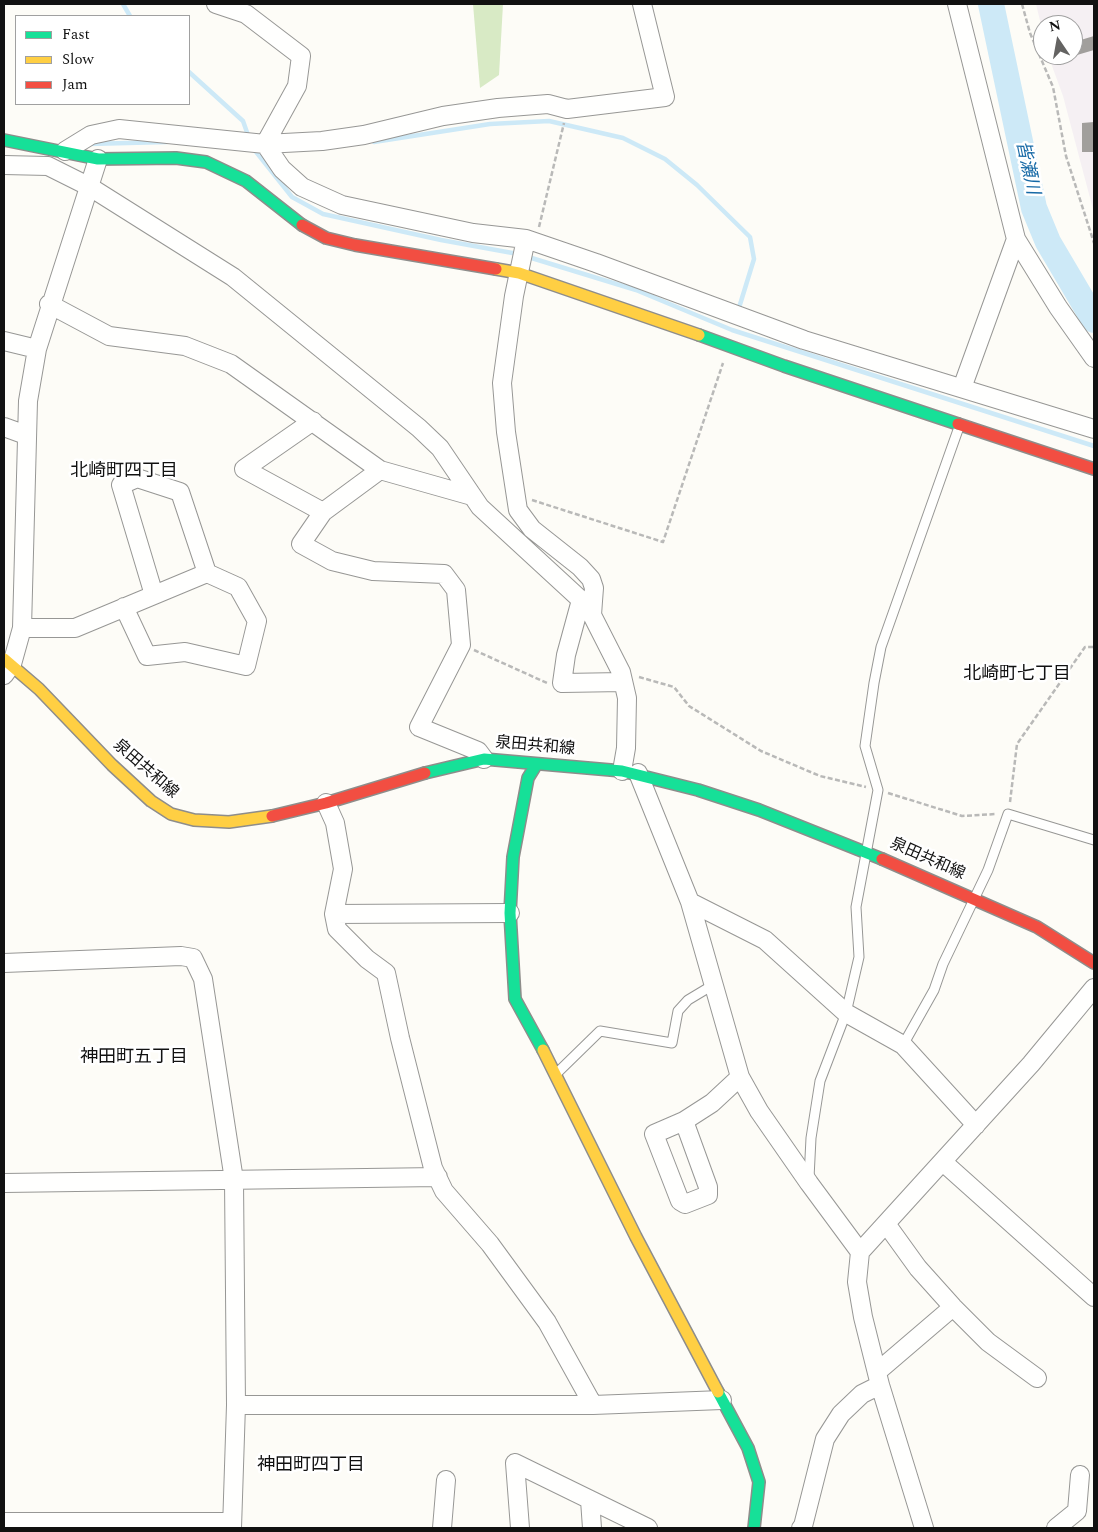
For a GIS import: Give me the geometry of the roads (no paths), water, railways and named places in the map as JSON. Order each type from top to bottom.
[{"type":"street","points":[[216,4],[246,14],[300,56],[297,86],[265,144]]},
{"type":"street","points":[[65,151],[91,135],[119,129],[243,140],[265,144],[322,141],[364,136],[443,116],[498,108],[548,104],[567,109],[665,97],[642,4]]},
{"type":"street","points":[[958,4],[1016,239],[1058,307],[1094,358]]},
{"type":"street","points":[[145,130],[147,158]]},
{"type":"street","points":[[4,138],[98,160],[176,158],[206,162],[246,181],[303,226],[326,238],[355,246],[519,273],[729,345],[784,366],[1094,469]]},
{"type":"street","points":[[265,144],[282,169],[302,187],[342,205],[529,243],[804,340],[1094,429]]},
{"type":"street","points":[[7,666],[22,628],[26,435],[28,401],[37,349],[98,160]]},
{"type":"street","points":[[4,165],[48,166],[90,187],[233,277],[419,428],[440,448],[480,507],[587,600],[622,677],[627,698],[626,748],[630,772],[690,902],[740,1077],[759,1110],[808,1183],[860,1252]]},
{"type":"street","points":[[962,388],[1016,239]]},
{"type":"street","points":[[529,243],[519,273],[502,383],[506,432],[518,510],[525,522],[580,567],[591,579],[594,588],[587,600],[566,655],[562,683],[622,677]]},
{"type":"street","points":[[50,304],[109,336],[132,337],[184,346],[231,364],[380,470],[472,496]]},
{"type":"street","points":[[4,341],[37,349]]},
{"type":"street","points":[[313,422],[244,469],[323,512]]},
{"type":"street","points":[[4,427],[26,435]]},
{"type":"street","points":[[380,470],[323,512],[302,544],[332,561],[373,571],[444,574],[456,590],[461,645],[419,727],[478,751],[484,759]]},
{"type":"street","points":[[154,595],[121,485],[137,478],[180,492],[207,573]]},
{"type":"street","points":[[22,628],[75,628],[124,607],[207,573],[238,586],[257,621],[246,666],[185,652],[147,656],[124,607]]},
{"type":"street","name":"泉田共和線","points":[[7,666],[151,801],[171,814],[194,820],[229,822],[271,816],[456,764],[484,759],[630,772],[759,810],[866,852],[1037,926],[1094,963]]},
{"type":"street","points":[[536,765],[528,778],[513,857],[510,913],[515,999],[556,1073],[636,1238],[748,1448],[759,1482],[754,1528]]},
{"type":"street","points":[[326,802],[334,823],[343,869],[334,914],[337,929],[367,959],[386,974],[433,1168],[444,1191],[490,1244],[547,1322],[594,1405]]},
{"type":"street","points":[[690,902],[765,940],[846,1012],[903,1045],[976,1124]]},
{"type":"street","points":[[334,914],[510,913]]},
{"type":"street","points":[[4,963],[181,956],[193,958],[203,979],[234,1180],[236,1405],[232,1525],[4,1522]]},
{"type":"street","points":[[924,1528],[879,1378],[857,1282],[860,1252],[887,1225],[1031,1064],[1094,988]]},
{"type":"street","points":[[684,1121],[712,1103],[740,1077]]},
{"type":"street","points":[[943,1162],[1094,1296]]},
{"type":"street","points":[[4,1183],[438,1177]]},
{"type":"street","points":[[887,1225],[918,1268],[953,1307],[988,1342],[1036,1378]]},
{"type":"street","points":[[801,1528],[825,1439],[841,1414],[953,1307]]},
{"type":"street","points":[[236,1405],[594,1405],[722,1400]]},
{"type":"street","points":[[520,1528],[515,1463],[648,1528]]},
{"type":"street","points":[[1056,1528],[1076,1511],[1080,1475]]},
{"type":"street","points":[[442,1528],[446,1480]]},
{"type":"street","points":[[590,1500],[592,1528]]},
{"type":"lane","points":[[808,1183],[811,1138],[820,1082],[846,1012],[859,957],[856,907],[878,790],[865,746],[881,647],[960,424]]},
{"type":"lane","points":[[903,1045],[934,990],[943,964],[975,900],[1008,814],[1094,840]]},
{"type":"lane","points":[[556,1073],[600,1031],[672,1043],[678,1011],[688,1000],[713,985]]},
{"type":"waterway","points":[[123,4],[129,15]]},
{"type":"waterway","name":"皆瀬川","points":[[991,4],[1034,208],[1048,242],[1094,320]]},
{"type":"waterway","points":[[190,73],[243,121],[249,138]]},
{"type":"waterway","points":[[374,142],[490,124],[549,121],[623,138],[665,159],[697,185],[750,237],[754,259],[738,311]]},
{"type":"waterway","points":[[88,144],[167,142]]},
{"type":"waterway","points":[[253,148],[292,197],[323,214],[441,240],[518,254]]},
{"type":"waterway","points":[[525,256],[636,290],[732,330],[1094,446]]},
{"type":"district","name":"北崎町四丁目","points":[[124,472]]},
{"type":"district","name":"北崎町七丁目","points":[[1017,675]]},
{"type":"district","name":"神田町五丁目","points":[[134,1058]]},
{"type":"district","name":"神田町四丁目","points":[[311,1466]]}]
